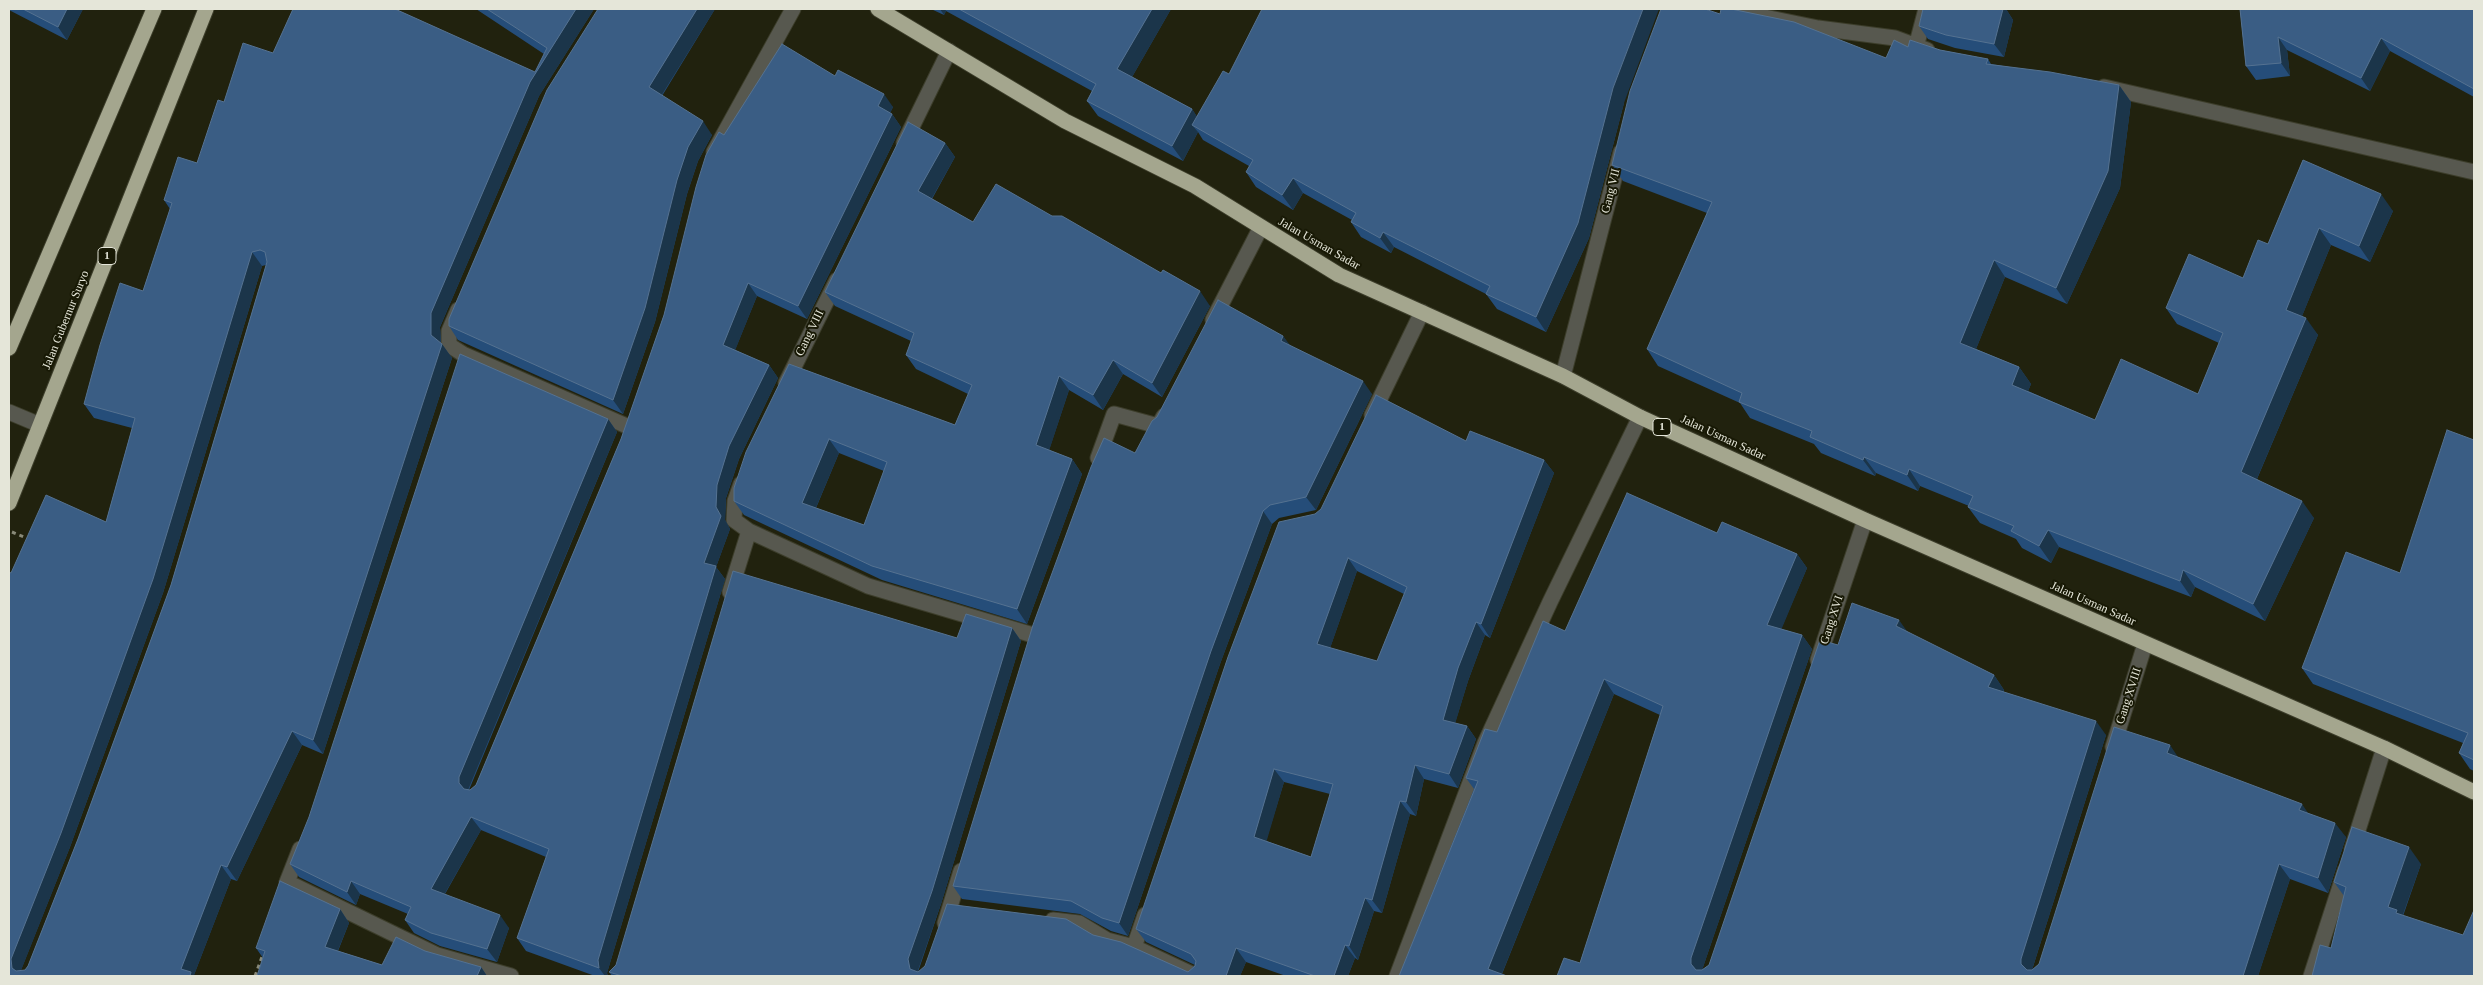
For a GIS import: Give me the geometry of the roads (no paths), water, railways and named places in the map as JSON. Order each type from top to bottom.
[{"type":"highway","points":[[9,346],[154,9]]},
{"type":"highway","name":"Jalan Gubernur Suryo","points":[[9,503],[206,9]]},
{"type":"highway","name":"Jalan Usman Sadar","points":[[878,9],[1065,121],[1195,186],[1339,275],[1563,376],[1640,417],[1865,520],[2384,748],[2474,792]]},
{"type":"street","points":[[707,164],[793,9]]},
{"type":"street","points":[[1736,9],[1754,15],[1818,28],[1895,38],[1916,47],[1944,55]]},
{"type":"street","points":[[1916,47],[1926,9]]},
{"type":"street","points":[[897,158],[949,51]]},
{"type":"street","points":[[2088,84],[2155,97],[2474,172]]},
{"type":"street","name":"Gang VII","points":[[1563,376],[1625,134]]},
{"type":"street","points":[[1207,331],[1261,227]]},
{"type":"street","name":"Gang VIII","points":[[779,397],[845,264]]},
{"type":"street","points":[[464,295],[449,331],[450,345],[463,354],[626,434],[635,408]]},
{"type":"street","points":[[1366,428],[1422,312]]},
{"type":"street","points":[[457,370],[463,354]]},
{"type":"street","points":[[1094,469],[1114,414],[1158,426],[1172,400]]},
{"type":"street","points":[[9,412],[40,425]]},
{"type":"street","points":[[1396,976],[1485,743],[1550,602],[1640,417]]},
{"type":"street","points":[[745,471],[735,501],[734,520],[749,531],[868,586],[1032,635]]},
{"type":"street","name":"Gang XVI","points":[[1812,679],[1865,520]]},
{"type":"street","points":[[726,607],[749,531]]},
{"type":"street","points":[[1027,654],[1039,616]]},
{"type":"street","name":"Gang XVIII","points":[[2109,758],[2145,644]]},
{"type":"street","points":[[2311,976],[2384,748]]},
{"type":"street","points":[[305,836],[287,882],[437,955],[510,976]]},
{"type":"street","points":[[941,933],[964,860]]},
{"type":"street","points":[[1134,947],[1150,900]]},
{"type":"street","points":[[950,907],[970,910]]},
{"type":"street","points":[[1039,918],[1079,923],[1107,940],[1134,947],[1196,976]]}]
